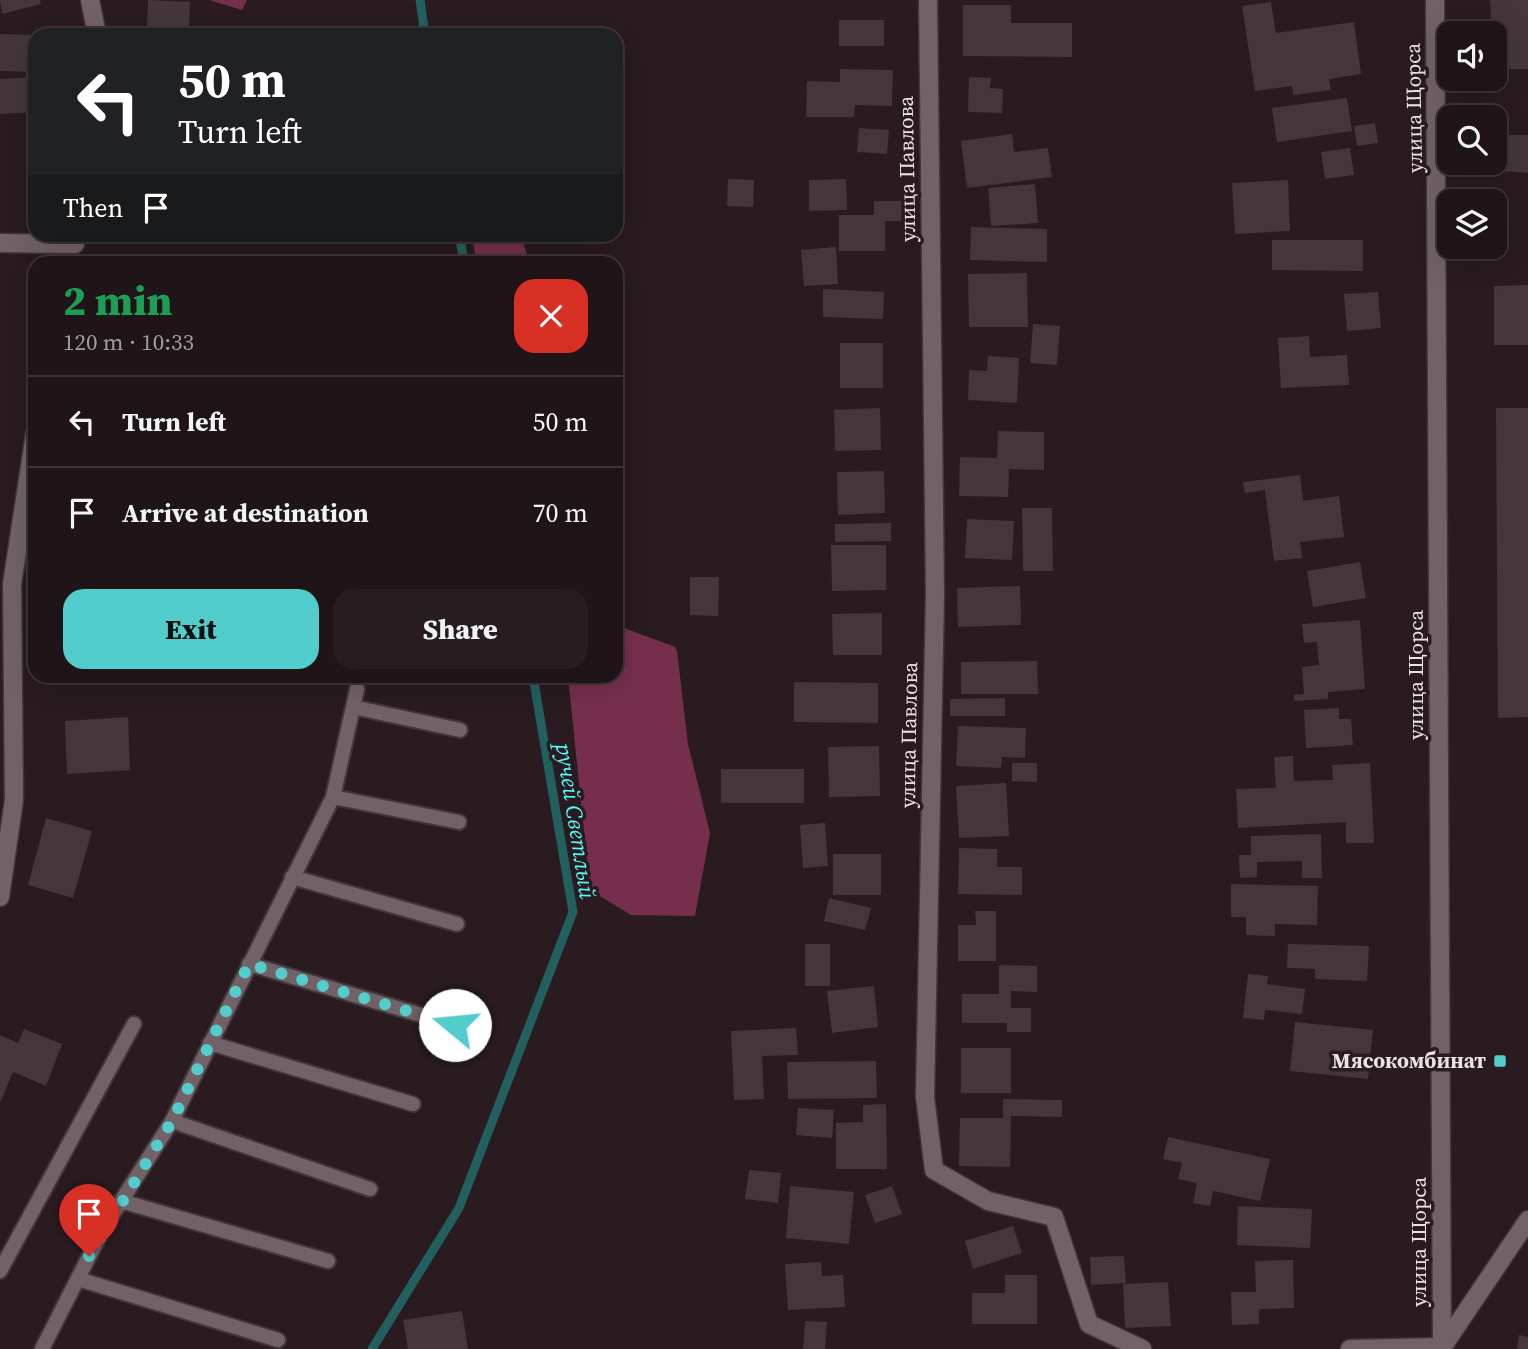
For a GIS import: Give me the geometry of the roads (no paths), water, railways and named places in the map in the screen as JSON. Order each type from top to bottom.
[{"type":"street","points":[[90,0],[96,28]]},
{"type":"street","name":"улица Павлова","points":[[928,0],[935,594],[925,1097],[934,1170],[988,1201],[1054,1217],[1089,1324],[1142,1349]]},
{"type":"street","name":"улица Щорса","points":[[1435,0],[1442,1348]]},
{"type":"street","points":[[0,243],[28,242]]},
{"type":"street","points":[[0,897],[14,800],[12,584],[28,480]]},
{"type":"street","points":[[1350,1349],[1442,1348],[1528,1220]]},
{"type":"lane","points":[[42,1349],[121,1201],[172,1121],[333,797],[357,689]]},
{"type":"lane","points":[[353,707],[460,730]]},
{"type":"lane","points":[[333,797],[459,822]]},
{"type":"lane","points":[[292,877],[457,925]]},
{"type":"lane","points":[[249,964],[455,1025]]},
{"type":"lane","points":[[0,1272],[134,1024]]},
{"type":"lane","points":[[210,1043],[413,1104]]},
{"type":"lane","points":[[172,1121],[370,1189]]},
{"type":"lane","points":[[121,1201],[328,1261]]},
{"type":"lane","points":[[78,1279],[278,1340]]},
{"type":"waterway","name":"ручей Светлый","points":[[420,0],[424,28]]},
{"type":"waterway","name":"ручей Светлый","points":[[460,242],[463,256]]},
{"type":"waterway","name":"ручей Светлый","points":[[372,1349],[459,1208],[573,912],[534,683]]},
{"type":"place","name":"Мясокомбинат","points":[[1500,1061]]}]
